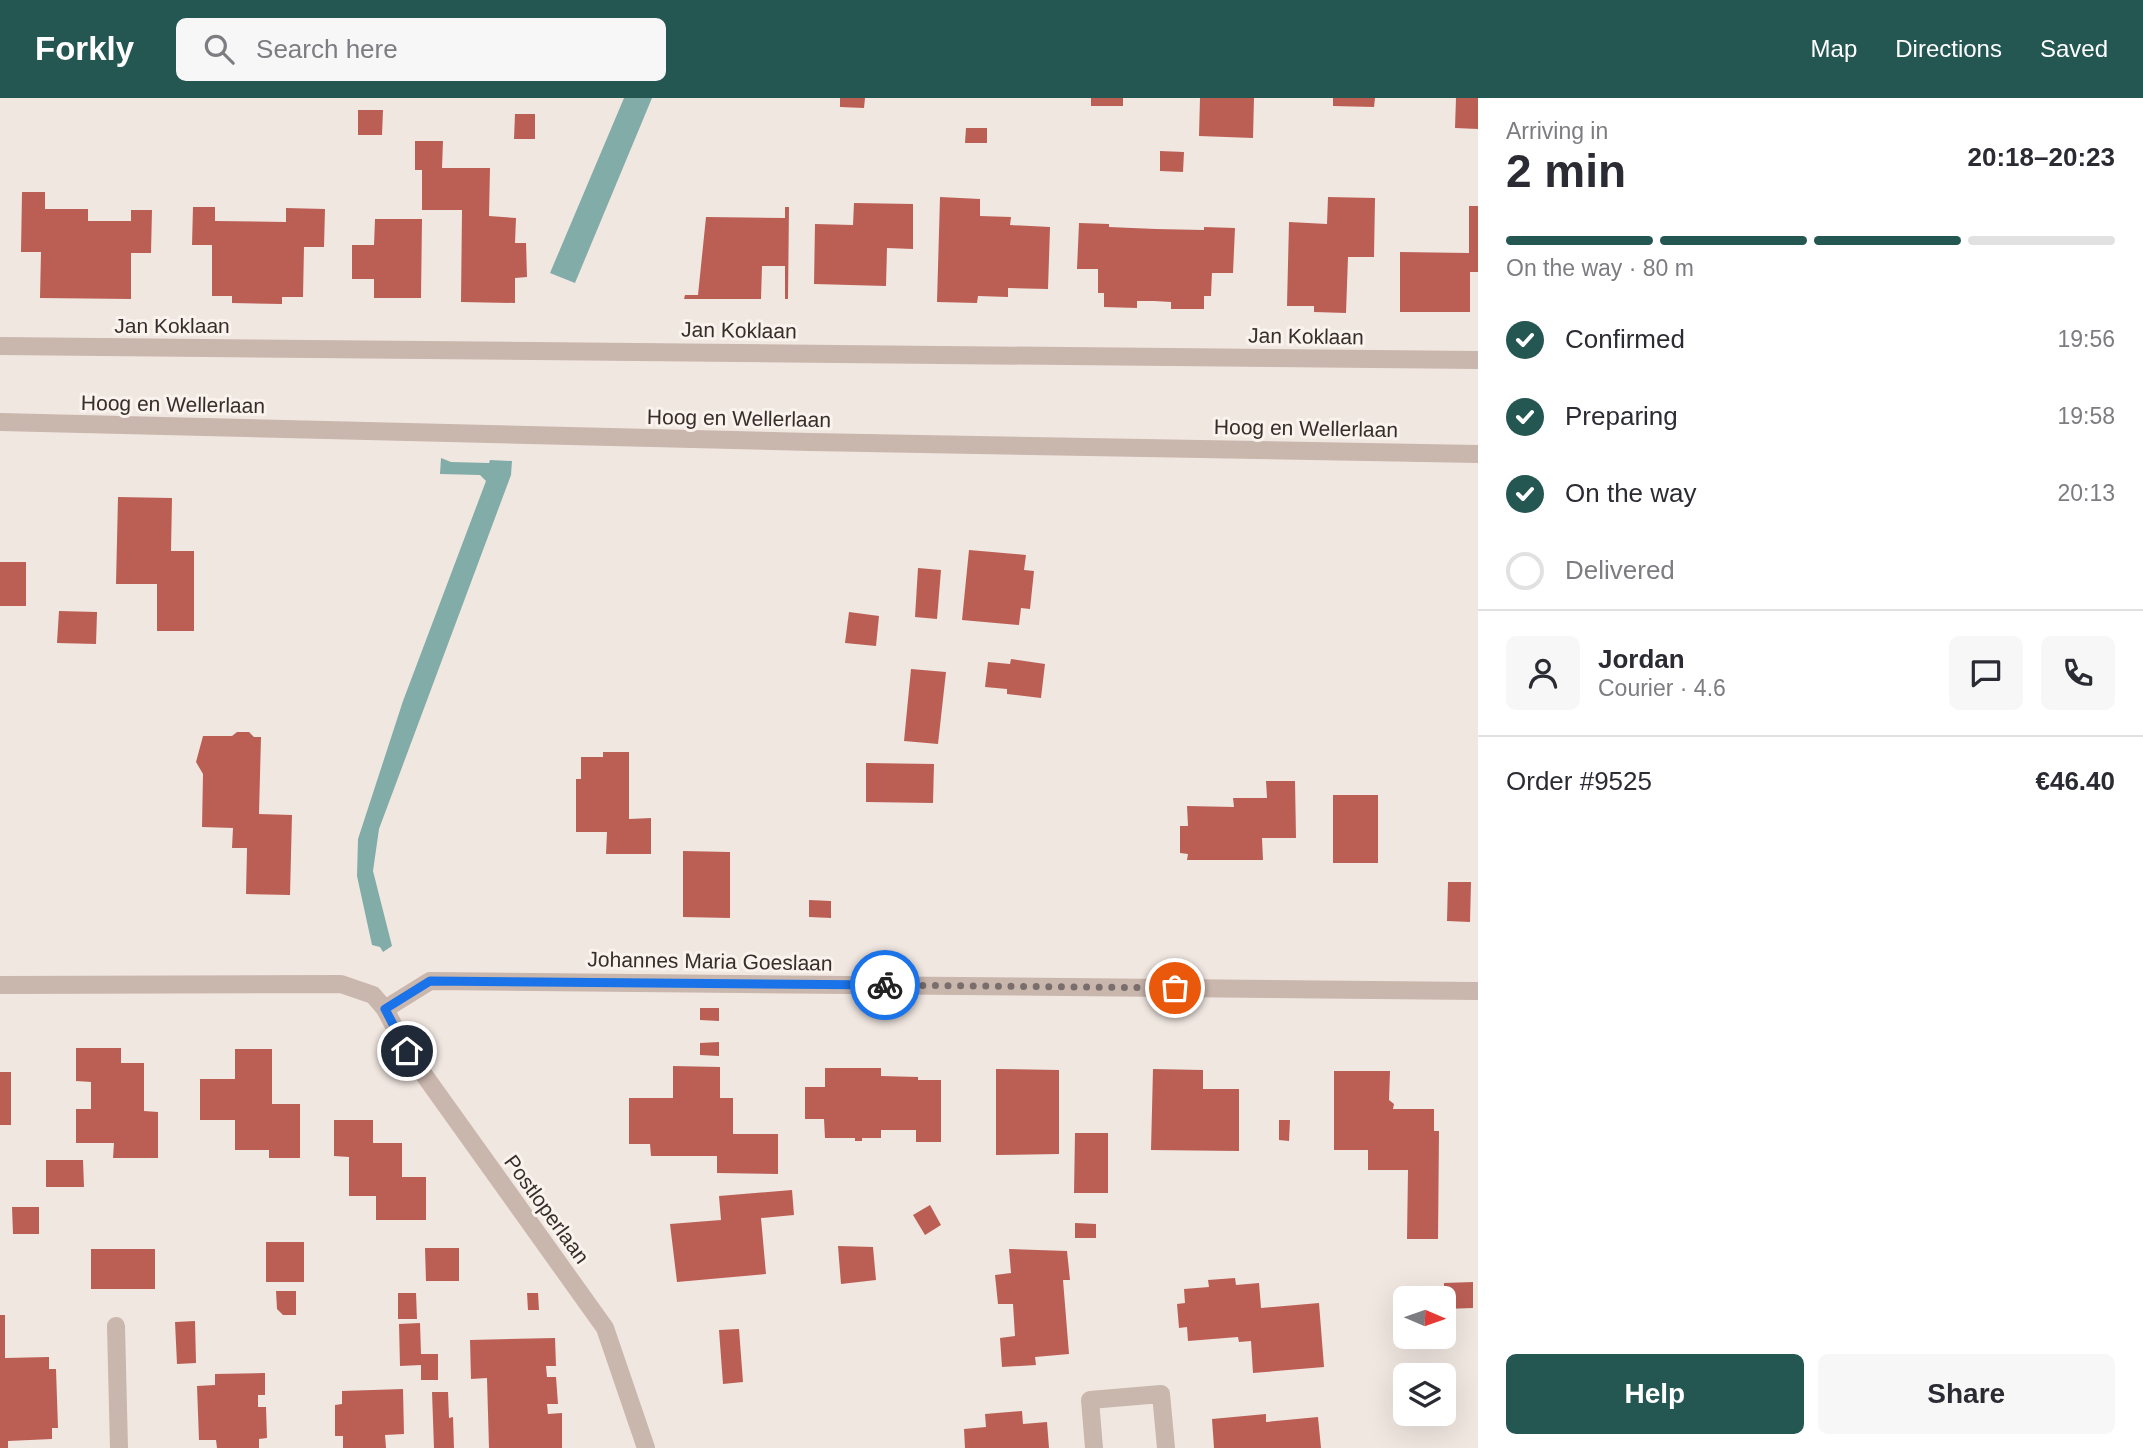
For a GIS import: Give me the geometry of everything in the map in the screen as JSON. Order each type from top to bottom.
[{"type":"street","name":"Jan Koklaan","points":[[0,346],[1478,360]]},
{"type":"street","name":"Hoog en Wellerlaan","points":[[0,422],[810,442],[1478,454]]},
{"type":"street","name":"Johannes Maria Goeslaan","points":[[385,1009],[430,981],[1478,991]]},
{"type":"street","points":[[0,985],[341,984],[373,995],[385,1009]]},
{"type":"street","name":"Postloperlaan","points":[[385,1009],[407,1051],[605,1328],[646,1448]]},
{"type":"street","points":[[116,1326],[119,1448]]},
{"type":"street","points":[[1094,1448],[1090,1400],[1161,1394],[1166,1448]]},
{"type":"water","points":[[624,98],[652,98],[575,283],[550,273]]},
{"type":"water","points":[[441,458],[451,462],[512,461],[511,475],[379,829],[373,871],[392,946],[383,952],[380,947],[372,945],[357,876],[358,839],[403,701],[486,481],[480,475],[440,474]]},
{"type":"building","points":[[840,98],[865,98],[864,108],[840,107]]},
{"type":"building","points":[[1091,98],[1123,98],[1123,106],[1091,106]]},
{"type":"building","points":[[1200,98],[1254,98],[1253,138],[1199,136]]},
{"type":"building","points":[[1333,98],[1375,98],[1374,107],[1333,106]]},
{"type":"building","points":[[1456,98],[1478,98],[1478,129],[1455,128]]},
{"type":"building","points":[[358,110],[383,110],[382,135],[358,135]]},
{"type":"building","points":[[515,114],[535,114],[535,139],[514,139]]},
{"type":"building","points":[[966,128],[987,128],[987,143],[965,143]]},
{"type":"building","points":[[415,141],[443,141],[442,168],[490,168],[489,216],[516,218],[515,243],[526,243],[527,277],[515,278],[515,303],[461,302],[462,210],[422,210],[422,170],[415,170]]},
{"type":"building","points":[[1160,151],[1184,152],[1183,172],[1160,171]]},
{"type":"building","points":[[22,192],[45,192],[45,209],[88,209],[88,221],[131,221],[131,210],[152,210],[151,253],[131,253],[131,299],[40,298],[41,252],[21,252]]},
{"type":"building","points":[[940,197],[980,199],[980,216],[1011,217],[1010,225],[1050,227],[1048,289],[1008,288],[1008,297],[978,296],[977,303],[937,302]]},
{"type":"building","points":[[1328,197],[1375,198],[1374,257],[1348,257],[1346,313],[1314,312],[1314,306],[1287,306],[1289,222],[1327,224]]},
{"type":"building","points":[[854,203],[913,204],[913,249],[887,248],[886,286],[814,284],[815,224],[853,225]]},
{"type":"building","points":[[1469,206],[1478,206],[1478,272],[1470,272],[1470,312],[1400,312],[1400,252],[1469,253]]},
{"type":"building","points":[[193,207],[215,207],[215,221],[286,222],[286,208],[325,209],[324,247],[304,247],[303,297],[282,297],[282,304],[232,303],[232,296],[212,296],[212,245],[192,245]]},
{"type":"building","points":[[785,207],[789,207],[788,299],[785,299],[785,266],[762,266],[761,299],[684,299],[685,295],[698,295],[706,217],[785,218]]},
{"type":"building","points":[[375,219],[422,219],[421,298],[374,298],[374,279],[352,279],[352,245],[374,245]]},
{"type":"building","points":[[1079,223],[1156,229],[1235,228],[1233,273],[1212,273],[1211,296],[1204,296],[1204,309],[1171,309],[1171,302],[1154,301],[1137,301],[1137,308],[1104,307],[1104,293],[1098,293],[1098,269],[1077,269]]},
{"type":"building","points":[[118,497],[172,498],[171,551],[194,551],[194,631],[157,631],[157,584],[116,584]]},
{"type":"building","points":[[969,550],[1026,555],[1024,570],[1034,571],[1030,609],[1021,608],[1019,625],[962,620]]},
{"type":"building","points":[[0,562],[26,562],[26,606],[0,606]]},
{"type":"building","points":[[918,568],[941,570],[937,619],[915,617]]},
{"type":"building","points":[[59,611],[97,612],[96,644],[57,643]]},
{"type":"building","points":[[849,612],[879,616],[876,646],[845,643]]},
{"type":"building","points":[[1011,659],[1045,664],[1041,698],[1007,694],[1007,689],[985,687],[988,662],[1010,664]]},
{"type":"building","points":[[911,669],[946,672],[938,744],[904,741]]},
{"type":"building","points":[[237,732],[249,732],[254,737],[261,737],[259,814],[292,815],[290,895],[246,894],[247,848],[232,848],[233,828],[202,827],[203,774],[196,762],[203,736],[232,736]]},
{"type":"building","points":[[603,752],[629,752],[629,819],[651,818],[651,854],[606,854],[607,832],[576,832],[576,779],[581,779],[581,757],[603,757]]},
{"type":"building","points":[[866,763],[934,764],[933,803],[866,802]]},
{"type":"building","points":[[1266,781],[1295,781],[1296,838],[1262,838],[1263,860],[1187,860],[1188,854],[1180,853],[1180,826],[1188,826],[1187,806],[1234,807],[1233,798],[1267,798]]},
{"type":"building","points":[[1333,795],[1378,795],[1378,863],[1333,863]]},
{"type":"building","points":[[683,851],[730,852],[730,918],[683,917]]},
{"type":"building","points":[[1448,882],[1471,882],[1470,922],[1447,921]]},
{"type":"building","points":[[809,900],[831,901],[831,918],[809,917]]},
{"type":"building","points":[[700,1008],[719,1008],[719,1021],[700,1020]]},
{"type":"building","points":[[719,1042],[719,1056],[700,1055],[700,1043]]},
{"type":"building","points":[[76,1048],[121,1048],[121,1063],[144,1063],[144,1111],[158,1112],[158,1158],[113,1158],[114,1143],[76,1143],[76,1109],[91,1109],[91,1082],[76,1081]]},
{"type":"building","points":[[235,1049],[272,1049],[272,1104],[300,1104],[300,1158],[269,1158],[269,1150],[235,1150],[235,1120],[200,1120],[200,1079],[235,1079]]},
{"type":"building","points":[[673,1066],[720,1067],[720,1098],[733,1098],[733,1134],[778,1134],[778,1174],[717,1173],[717,1156],[651,1156],[650,1144],[629,1144],[629,1098],[673,1098]]},
{"type":"building","points":[[825,1068],[881,1068],[881,1076],[941,1080],[941,1142],[916,1142],[916,1130],[881,1130],[881,1138],[862,1138],[862,1141],[855,1141],[855,1138],[825,1138],[824,1119],[805,1119],[805,1087],[825,1087]]},
{"type":"building","points":[[996,1069],[1059,1070],[1059,1154],[996,1155]]},
{"type":"building","points":[[1153,1069],[1203,1070],[1203,1089],[1239,1089],[1239,1151],[1151,1150]]},
{"type":"building","points":[[1334,1071],[1390,1071],[1389,1100],[1394,1104],[1393,1109],[1434,1109],[1434,1131],[1439,1131],[1438,1239],[1407,1239],[1408,1170],[1368,1170],[1368,1150],[1334,1150]]},
{"type":"building","points":[[0,1072],[11,1072],[11,1125],[0,1125]]},
{"type":"building","points":[[334,1120],[373,1120],[373,1143],[402,1143],[402,1177],[426,1177],[426,1220],[376,1220],[376,1196],[349,1196],[349,1157],[334,1156]]},
{"type":"building","points":[[1279,1120],[1290,1120],[1289,1141],[1279,1140]]},
{"type":"building","points":[[1075,1133],[1108,1133],[1108,1193],[1074,1193]]},
{"type":"building","points":[[46,1160],[83,1160],[84,1187],[46,1187]]},
{"type":"building","points":[[792,1190],[794,1215],[761,1218],[766,1274],[677,1282],[670,1224],[721,1220],[719,1196]]},
{"type":"building","points":[[930,1205],[941,1225],[925,1235],[913,1215]]},
{"type":"building","points":[[12,1207],[39,1207],[39,1234],[13,1234]]},
{"type":"building","points":[[1075,1223],[1096,1224],[1096,1238],[1075,1238]]},
{"type":"building","points":[[266,1242],[304,1242],[304,1282],[266,1282]]},
{"type":"building","points":[[838,1246],[873,1247],[876,1280],[841,1284]]},
{"type":"building","points":[[425,1248],[459,1248],[459,1281],[426,1281]]},
{"type":"building","points":[[91,1249],[155,1249],[155,1289],[91,1289]]},
{"type":"building","points":[[1009,1249],[1067,1251],[1070,1280],[1063,1280],[1069,1354],[1035,1357],[1036,1365],[1002,1367],[1000,1338],[1015,1336],[1013,1304],[998,1304],[995,1275],[1011,1273]]},
{"type":"building","points":[[1235,1278],[1236,1285],[1259,1283],[1261,1308],[1319,1303],[1324,1367],[1253,1373],[1251,1341],[1239,1342],[1238,1337],[1188,1341],[1187,1327],[1179,1328],[1177,1304],[1185,1303],[1184,1289],[1209,1287],[1208,1280]]},
{"type":"building","points":[[1473,1282],[1473,1308],[1456,1309],[1456,1286],[1444,1286],[1444,1283]]},
{"type":"building","points":[[276,1291],[296,1291],[296,1315],[283,1315],[277,1309]]},
{"type":"building","points":[[398,1293],[416,1293],[417,1319],[398,1319]]},
{"type":"building","points":[[527,1293],[538,1293],[539,1310],[528,1310]]},
{"type":"building","points":[[0,1315],[5,1315],[5,1358],[49,1357],[49,1369],[56,1369],[58,1428],[52,1428],[52,1439],[8,1441],[8,1448],[0,1448]]},
{"type":"building","points":[[195,1321],[196,1363],[177,1364],[175,1322]]},
{"type":"building","points":[[420,1323],[421,1354],[438,1354],[438,1380],[421,1380],[421,1365],[400,1366],[399,1324]]},
{"type":"building","points":[[739,1329],[743,1382],[723,1384],[719,1330]]},
{"type":"building","points":[[555,1338],[556,1366],[546,1366],[547,1377],[556,1377],[558,1404],[547,1404],[548,1414],[562,1413],[562,1448],[489,1448],[487,1378],[471,1379],[470,1340]]},
{"type":"building","points":[[265,1373],[265,1395],[258,1395],[258,1407],[266,1407],[267,1438],[259,1439],[259,1448],[217,1448],[216,1440],[199,1440],[197,1386],[215,1385],[215,1374]]},
{"type":"building","points":[[403,1389],[404,1434],[385,1435],[386,1448],[343,1448],[343,1436],[335,1436],[335,1405],[342,1404],[342,1391]]},
{"type":"building","points":[[432,1392],[448,1392],[449,1418],[453,1417],[454,1448],[434,1448]]},
{"type":"building","points":[[1022,1411],[1023,1424],[1047,1422],[1049,1448],[965,1448],[964,1429],[986,1427],[985,1414]]},
{"type":"building","points":[[1266,1414],[1266,1422],[1318,1417],[1321,1448],[1214,1448],[1212,1419]]},
{"type":"way so far","points":[[885,985],[1175,988]]},
{"type":"route","points":[[407,1051],[385,1009],[430,981],[885,985]]}]
